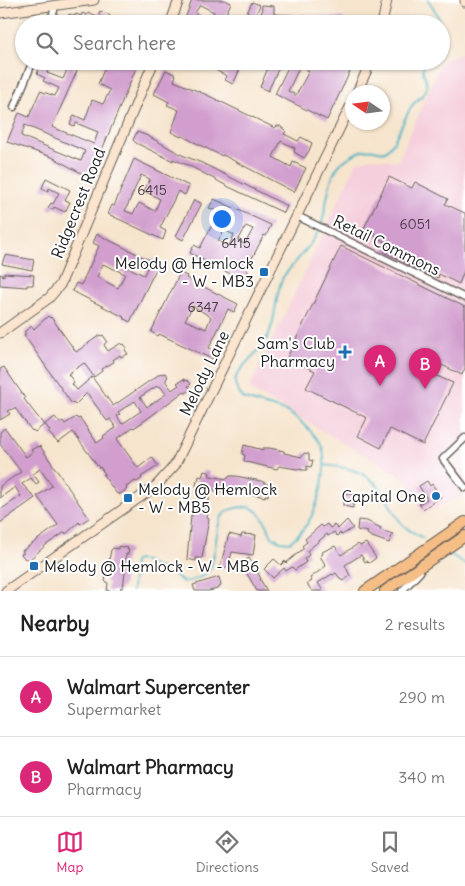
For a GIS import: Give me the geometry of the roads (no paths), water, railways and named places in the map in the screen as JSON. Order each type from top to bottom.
[{"type":"main road","points":[[365,591],[465,522]]},
{"type":"main road","points":[[385,591],[464,535]]},
{"type":"street","points":[[0,13],[94,0]]},
{"type":"street","points":[[173,15],[179,0]]},
{"type":"street","points":[[384,15],[387,0]]},
{"type":"street","points":[[52,15],[54,6]]},
{"type":"street","points":[[14,108],[29,70]]},
{"type":"street","name":"Ridgecrest Road","points":[[0,334],[49,298],[60,285],[150,70]]},
{"type":"street","points":[[361,85],[367,70]]},
{"type":"street","name":"Melody Lane","points":[[6,591],[156,486],[170,472],[180,456],[345,117]]},
{"type":"street","name":"Retail Commons","points":[[297,216],[465,298]]},
{"type":"street","points":[[465,438],[443,459],[465,488]]},
{"type":"street","points":[[402,591],[430,559]]},
{"type":"waterway","points":[[428,0],[437,15]]},
{"type":"waterway","points":[[132,591],[134,562],[137,560],[145,561],[155,567],[168,570],[183,582],[194,580],[205,574],[211,566],[219,523],[227,511],[246,507],[256,510],[263,518],[272,537],[280,541],[290,542],[307,525],[314,512],[324,474],[322,447],[317,438],[287,412],[243,398],[239,393],[235,380],[238,373],[263,345],[270,333],[283,277],[317,235],[323,220],[330,185],[336,169],[343,161],[359,152],[365,150],[381,152],[390,147],[411,107],[426,90],[427,86],[423,70]]},
{"type":"waterway","points":[[324,465],[353,470],[370,479],[381,490],[403,525],[423,538]]},
{"type":"waterway","points":[[450,554],[465,564]]},
{"type":"place","name":"Melody @ Hemlock - W - MB3","points":[[264,272]]},
{"type":"place","name":"Sam's Club Pharmacy","points":[[345,352]]},
{"type":"place","name":"Walmart Supercenter","points":[[380,386]]},
{"type":"place","name":"Walmart Pharmacy","points":[[425,389]]},
{"type":"place","name":"Capital One","points":[[436,496]]},
{"type":"place","name":"Melody @ Hemlock - W - MB5","points":[[128,498]]},
{"type":"place","name":"Melody @ Hemlock - W - MB6","points":[[34,566]]}]
